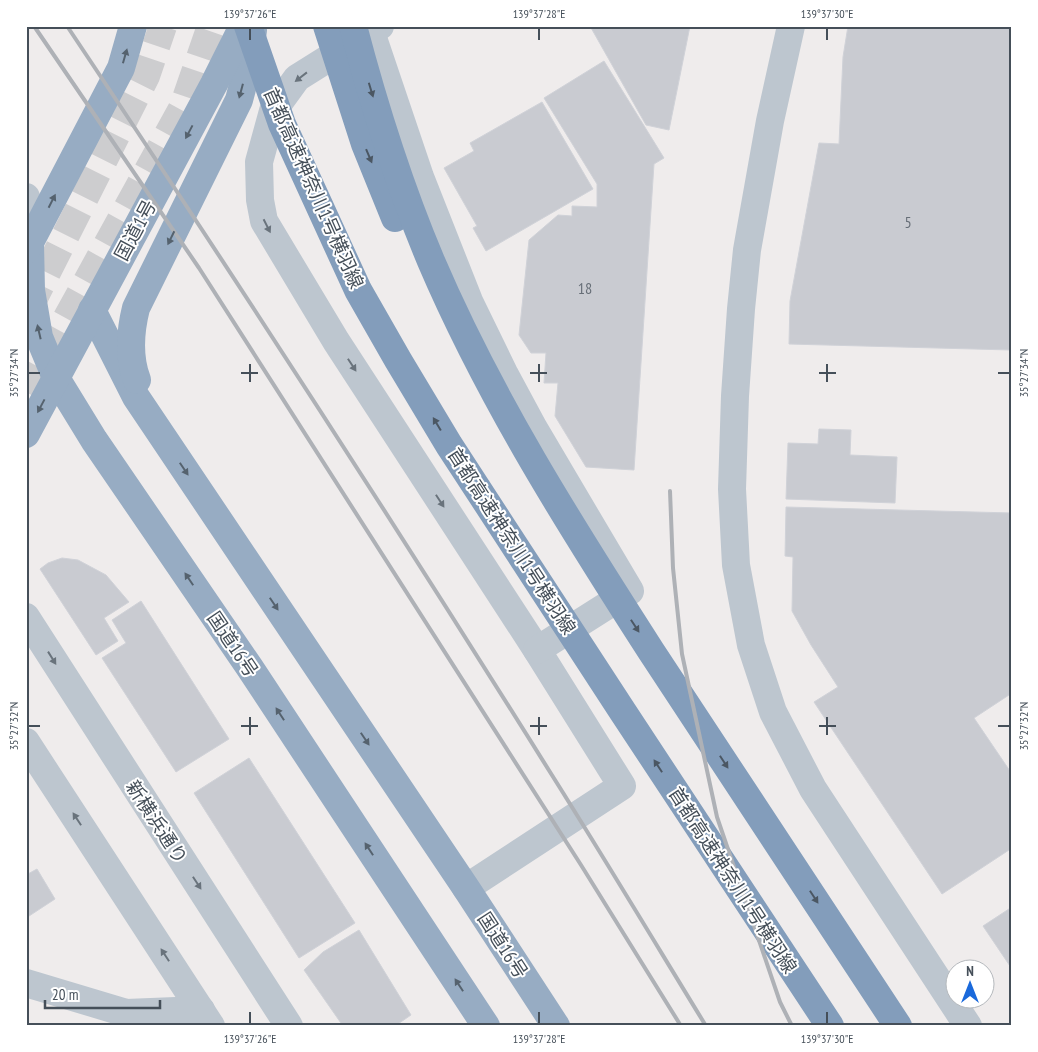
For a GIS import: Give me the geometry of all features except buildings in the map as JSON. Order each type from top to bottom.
[{"type":"highway","points":[[28,247],[121,68],[133,26]]},
{"type":"highway","name":"国道1号","points":[[26,434],[214,84],[243,26]]},
{"type":"highway","name":"首都高速神奈川1号横羽線","points":[[248,26],[290,141],[358,290],[398,360],[449,445],[622,712],[830,1026]]},
{"type":"highway","points":[[157,428],[140,388],[131,356],[131,329],[136,308],[239,100],[248,66],[253,26]]},
{"type":"highway","points":[[327,26],[365,144],[413,260],[450,330],[506,415],[552,494],[613,591],[898,1026]]},
{"type":"highway","points":[[368,28],[404,193],[435,270],[506,415]]},
{"type":"highway","name":"国道16号","points":[[28,247],[31,290],[39,338],[56,378],[94,440],[250,668],[486,1026]]},
{"type":"highway","name":"国道16号","points":[[92,310],[136,397],[466,888],[556,1026]]},
{"type":"street","points":[[791,26],[770,121],[747,250],[735,396],[732,489],[736,565],[751,645],[773,712],[813,789],[968,1026]]},
{"type":"street","points":[[466,888],[622,786],[537,650],[336,341],[264,220],[260,200],[258,162],[273,111],[297,78],[368,28],[420,177],[469,301],[533,427],[630,591],[537,650]]},
{"type":"street","points":[[26,198],[28,247]]},
{"type":"street","name":"新横浜通り","points":[[26,617],[289,1026]]},
{"type":"street","points":[[27,743],[206,1018]]},
{"type":"street","points":[[26,983],[126,1013],[206,1018]]},
{"type":"tunnel","points":[[28,310],[146,76],[163,26]]},
{"type":"tunnel","points":[[26,392],[183,107],[211,26]]},
{"type":"railway","points":[[34,26],[199,268],[581,865],[681,1026]]},
{"type":"railway","points":[[67,26],[251,304],[432,584],[706,1026]]},
{"type":"railway","points":[[670,491],[673,568],[682,654],[717,817],[780,1002],[792,1026]]}]
